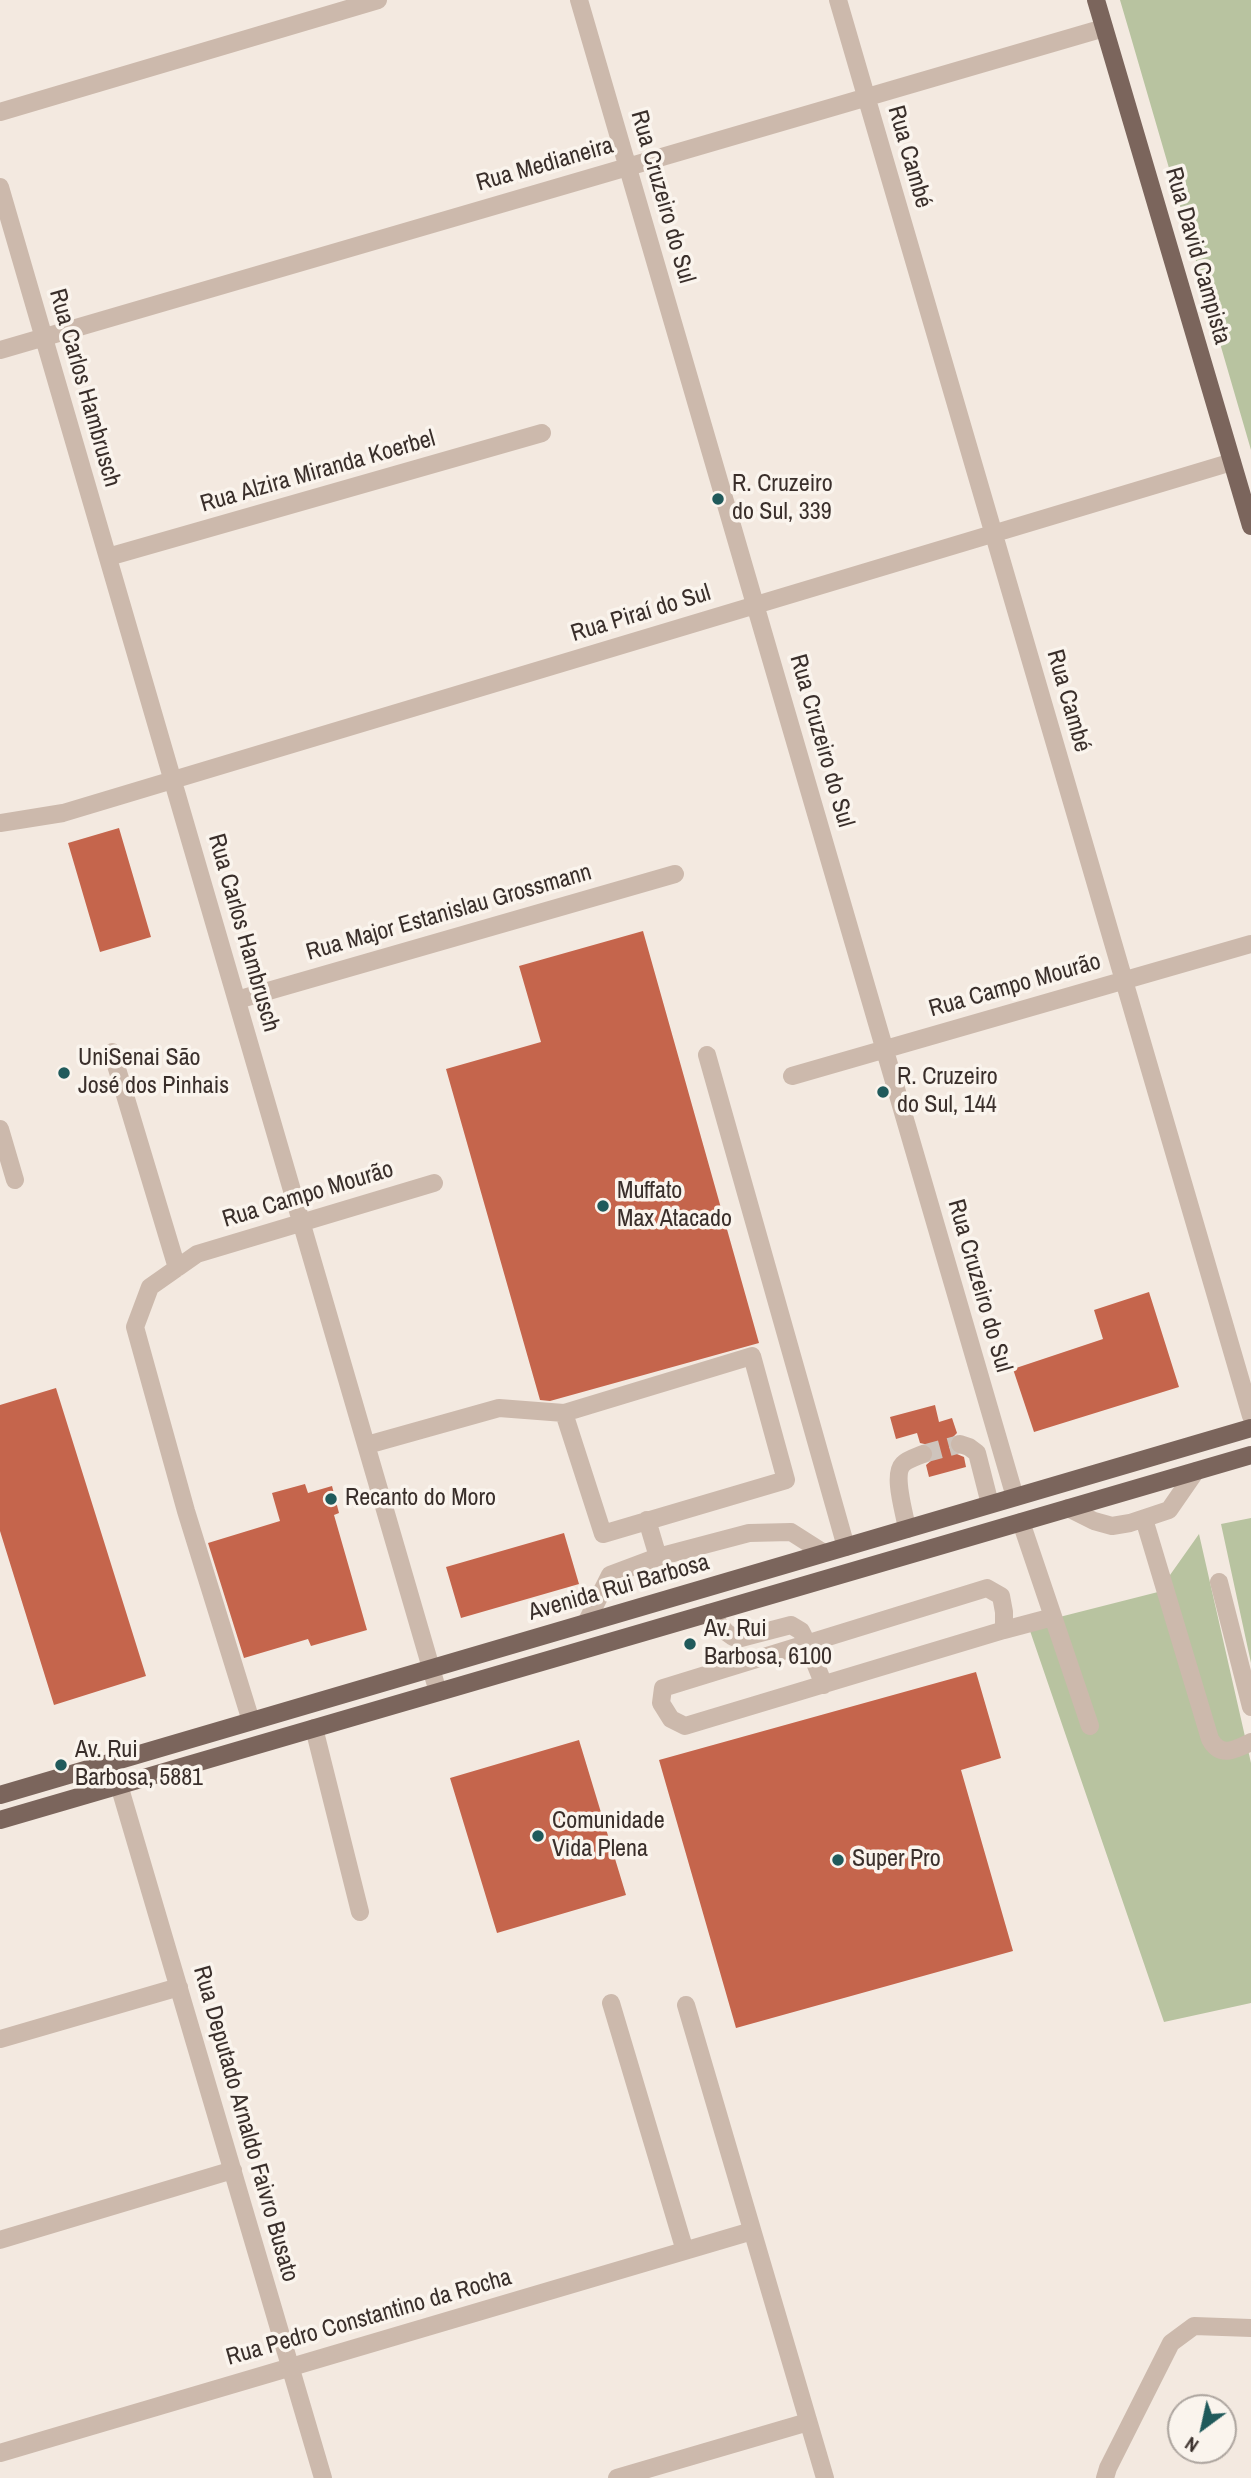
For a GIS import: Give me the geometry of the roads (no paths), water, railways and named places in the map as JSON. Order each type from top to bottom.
[{"type":"main road","name":"Rua David Campista","points":[[1096,0],[1251,526]]},
{"type":"main road","name":"Avenida Rui Barbosa","points":[[4,1791],[1251,1428]]},
{"type":"main road","name":"Avenida Rui Barbosa","points":[[0,1820],[1251,1455]]},
{"type":"street","points":[[0,111],[378,0]]},
{"type":"street","name":"Rua Cruzeiro do Sul","points":[[579,0],[1015,1497]]},
{"type":"street","name":"Rua Cambé","points":[[838,0],[1251,1416]]},
{"type":"street","name":"Rua Medianeira","points":[[0,350],[1104,27]]},
{"type":"street","name":"Rua Carlos Hambrusch","points":[[0,187],[438,1692]]},
{"type":"street","name":"Rua Alzira Miranda Koerbel","points":[[108,557],[542,433]]},
{"type":"street","name":"Rua Piraí do Sul","points":[[0,823],[63,813],[173,781],[1232,462]]},
{"type":"street","name":"Rua Major Estanislau Grossmann","points":[[237,1000],[675,874]]},
{"type":"street","name":"Rua Campo Mourão","points":[[792,1076],[1251,944]]},
{"type":"street","points":[[112,1052],[177,1268]]},
{"type":"street","points":[[707,1055],[846,1547]]},
{"type":"street","points":[[0,1129],[15,1180]]},
{"type":"street","name":"Rua Campo Mourão","points":[[251,1721],[186,1511],[135,1327],[150,1287],[197,1254],[434,1184]]},
{"type":"street","points":[[367,1445],[499,1408],[564,1413],[751,1356],[786,1480],[603,1534],[564,1413]]},
{"type":"street","points":[[960,1444],[976,1453],[990,1504]]},
{"type":"street","points":[[907,1529],[898,1478],[900,1468],[905,1461],[923,1454]]},
{"type":"street","points":[[1068,1508],[1094,1521],[1112,1526],[1144,1519],[1169,1510],[1196,1471]]},
{"type":"street","points":[[1144,1519],[1210,1739],[1214,1747],[1232,1752],[1251,1742]]},
{"type":"street","points":[[647,1520],[658,1557]]},
{"type":"street","points":[[1021,1522],[1090,1726]]},
{"type":"street","points":[[586,1623],[610,1575],[658,1557],[749,1533],[791,1532],[824,1553]]},
{"type":"street","points":[[1219,1582],[1251,1707]]},
{"type":"street","points":[[1004,1630],[1001,1596],[987,1588],[663,1688],[661,1703],[671,1719],[685,1726],[1053,1617]]},
{"type":"street","points":[[709,1613],[733,1637],[741,1638],[791,1625],[801,1631],[824,1685]]},
{"type":"street","points":[[314,1728],[360,1912]]},
{"type":"street","name":"Rua Deputado Arnaldo Faivro Busato","points":[[119,1785],[323,2478]]},
{"type":"street","points":[[0,2039],[179,1987]]},
{"type":"street","points":[[611,2003],[685,2251]]},
{"type":"street","points":[[686,2005],[825,2478]]},
{"type":"street","points":[[0,2240],[233,2170]]},
{"type":"street","name":"Rua Pedro Constantino da Rocha","points":[[0,2453],[752,2231]]},
{"type":"street","points":[[1105,2478],[1171,2343],[1194,2326],[1251,2328]]},
{"type":"street","points":[[617,2478],[808,2421]]},
{"type":"tunnel","points":[[923,1454],[960,1444]]},
{"type":"place","name":"R. Cruzeiro do Sul, 339","points":[[718,499]]},
{"type":"place","name":"UniSenai São José dos Pinhais","points":[[64,1073]]},
{"type":"place","name":"R. Cruzeiro do Sul, 144","points":[[883,1092]]},
{"type":"place","name":"Muffato Max Atacado","points":[[603,1206]]},
{"type":"place","name":"Recanto do Moro","points":[[331,1499]]},
{"type":"place","name":"Av. Rui Barbosa, 6100","points":[[690,1644]]},
{"type":"place","name":"Av. Rui Barbosa, 5881","points":[[61,1765]]},
{"type":"place","name":"Comunidade Vida Plena","points":[[538,1836]]},
{"type":"place","name":"Super Pro","points":[[838,1860]]}]
